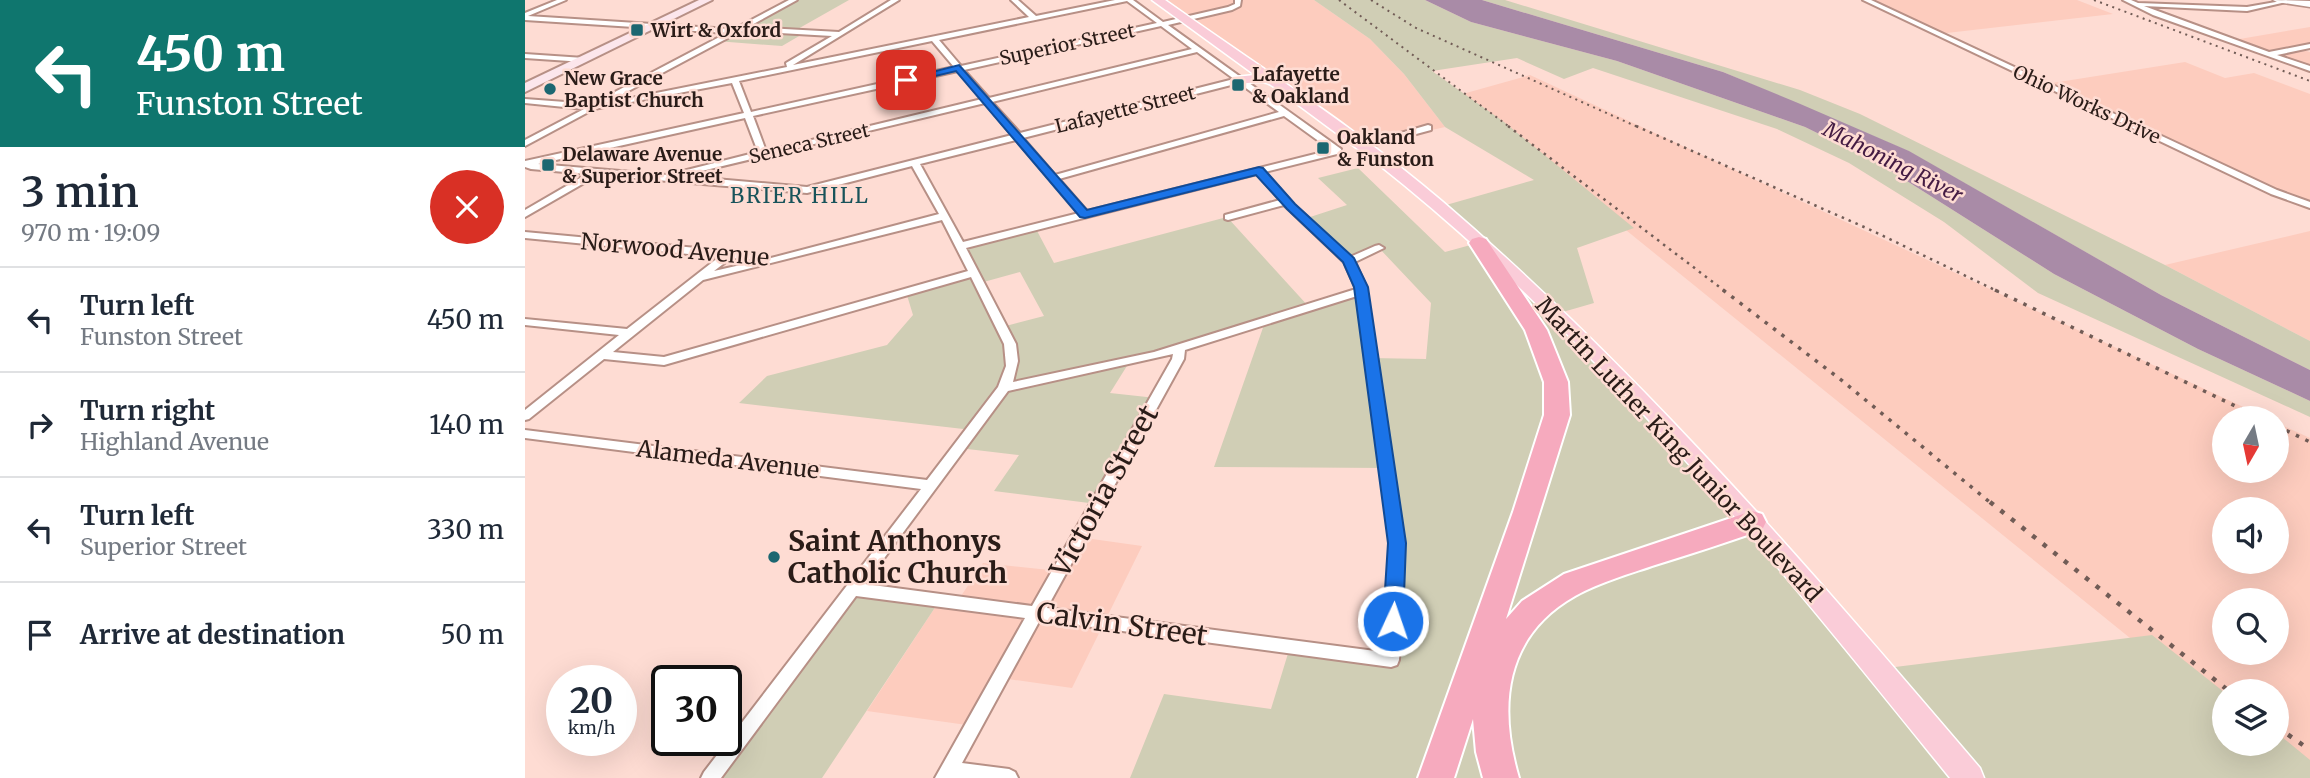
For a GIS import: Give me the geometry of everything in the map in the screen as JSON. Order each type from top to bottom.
[{"type":"highway","points":[[1436,778],[1527,512],[1557,415],[1556,382],[1536,330],[1479,243]]},
{"type":"highway","points":[[1501,778],[1490,735],[1491,688],[1501,655],[1528,616],[1557,592],[1584,579],[1752,522]]},
{"type":"main road","points":[[525,88],[707,0]]},
{"type":"main road","name":"Martin Luther King Junior Boulevard","points":[[1158,0],[1364,145],[1479,243],[1608,367],[1752,522],[1969,778]]},
{"type":"main road","points":[[1240,80],[1271,78]]},
{"type":"street","points":[[525,17],[563,0]]},
{"type":"street","points":[[525,143],[794,0]]},
{"type":"street","points":[[785,69],[896,0]]},
{"type":"street","points":[[1014,0],[1034,18]]},
{"type":"street","points":[[525,101],[594,107],[1126,0],[1338,151],[961,246]]},
{"type":"street","name":"Ohio Works Drive","points":[[1866,0],[2274,192],[2310,205]]},
{"type":"street","points":[[2277,0],[2310,4]]},
{"type":"street","points":[[2130,2],[2248,9],[2284,1]]},
{"type":"street","name":"Superior Street","points":[[525,165],[1184,19],[1238,2]]},
{"type":"street","points":[[2130,2],[2310,69]]},
{"type":"street","points":[[525,17],[840,34]]},
{"type":"street","points":[[934,39],[1085,215]]},
{"type":"street","points":[[2266,54],[2310,46]]},
{"type":"street","name":"Seneca Street","points":[[664,178],[1198,50]]},
{"type":"street","points":[[525,56],[584,60]]},
{"type":"street","points":[[734,80],[763,153]]},
{"type":"street","name":"Lafayette Street","points":[[807,190],[1240,80]]},
{"type":"street","points":[[1053,178],[1286,113]]},
{"type":"street","points":[[1364,145],[1428,128]]},
{"type":"street","points":[[709,778],[932,485],[1005,387],[1009,376],[1012,351],[961,246],[915,163]]},
{"type":"street","points":[[525,165],[807,190]]},
{"type":"street","points":[[1005,387],[1179,349],[1361,291],[1349,261],[1259,171]]},
{"type":"street","points":[[525,214],[596,173]]},
{"type":"street","points":[[1227,217],[1287,201]]},
{"type":"street","name":"Norwood Avenue","points":[[525,235],[729,254],[771,261],[945,216]]},
{"type":"street","points":[[1349,261],[1379,248]]},
{"type":"street","points":[[525,416],[729,254]]},
{"type":"street","points":[[701,277],[771,261]]},
{"type":"street","points":[[601,355],[664,361],[974,273]]},
{"type":"street","name":"Calvin Street","points":[[853,589],[1391,660],[1397,543],[1361,291]]},
{"type":"street","points":[[525,321],[629,333]]},
{"type":"street","name":"Victoria Street","points":[[946,774],[1178,359],[1179,349]]},
{"type":"street","name":"Alameda Avenue","points":[[525,434],[932,485]]},
{"type":"street","points":[[946,774],[1009,778]]},
{"type":"shaded area","points":[[794,0],[849,0],[796,30],[806,32],[782,46],[716,41]]},
{"type":"shaded area","points":[[1158,0],[1314,0],[1370,39],[1404,74],[1445,127],[1364,145]]},
{"type":"shaded area","points":[[1314,0],[1425,0],[1471,22],[1617,61],[1805,127],[1880,164],[2054,274],[2198,349],[2310,401],[2310,417],[2038,293],[1944,222],[1849,163],[1777,129],[1593,68],[1564,79],[1517,58],[1432,71],[1504,122],[1634,228],[1577,248],[1594,303],[1556,314],[1879,669],[2152,635],[2212,682],[2212,756],[2289,756],[2289,743],[2310,760],[2310,778],[1446,778],[1549,409],[1425,778],[1130,778],[1164,694],[1271,709],[1290,647],[1390,660],[1397,543],[1386,468],[1214,467],[1265,322],[1130,361],[1110,393],[1156,398],[1097,504],[994,491],[1019,455],[959,448],[972,430],[739,403],[767,376],[887,345],[913,315],[906,292],[974,273],[961,246],[1035,227],[1054,263],[1227,217],[1309,307],[1361,291],[1371,358],[1426,359],[1431,303],[1379,248],[1349,261],[1304,219],[1347,205],[1318,178],[1358,168],[1445,252],[1478,243],[1439,207],[1534,180],[1445,127],[1404,74],[1370,39]],"holes":[[[1020,272],[1044,316],[1002,327],[980,283]]]},
{"type":"shaded area","points":[[1482,0],[1505,0],[1800,90],[1860,114],[2165,265],[2310,341],[2310,370],[2161,295],[1908,151],[1723,72]]},
{"type":"shaded area","points":[[1866,0],[2077,0],[2113,14],[1938,34]]},
{"type":"shaded area","points":[[2310,27],[2310,46],[2300,49],[2310,52],[2310,67],[2228,41]]},
{"type":"shaded area","points":[[2185,62],[2225,78],[2254,73],[2310,94],[2310,205],[2046,84]]},
{"type":"shaded area","points":[[1530,75],[2241,406],[2212,406],[2212,483],[2289,483],[2289,428],[2310,438],[2310,778],[2289,756],[2289,679],[2212,679],[2212,704],[1459,95]]},
{"type":"shaded area","points":[[2310,231],[2310,341],[2165,265]]},
{"type":"shaded area","points":[[1078,537],[1142,546],[1072,688],[1001,678],[974,726],[867,711],[940,600],[957,602],[983,563],[1059,571]]},
{"type":"shaded area","points":[[853,589],[940,600],[822,778],[710,778],[727,756],[742,756],[742,736]]},
{"type":"water","name":"Mahoning River","points":[[1425,0],[1482,0],[1723,72],[1909,151],[2161,295],[2310,370],[2310,401],[2198,349],[2054,274],[1880,164],[1805,127],[1617,61],[1471,22]]},
{"type":"railway","points":[[1339,0],[1511,128]]},
{"type":"railway","points":[[1371,0],[1416,28],[1640,128]]},
{"type":"railway","points":[[2094,0],[2310,81]]},
{"type":"railway","points":[[1508,126],[1726,292]]},
{"type":"railway","points":[[1636,126],[1873,231],[1999,292]]},
{"type":"railway","points":[[1723,290],[1840,379],[1992,504]]},
{"type":"railway","points":[[1995,290],[2235,406]]},
{"type":"railway","points":[[2289,432],[2310,442]]},
{"type":"railway","points":[[1990,502],[2214,679]]},
{"type":"railway","points":[[2289,735],[2310,750]]},
{"type":"place","name":"Wirt & Oxford","points":[[637,30]]},
{"type":"place","name":"Lafayette & Oakland","points":[[1238,85]]},
{"type":"place","name":"New Grace Baptist Church","points":[[550,89]]},
{"type":"place","name":"Oakland & Funston","points":[[1323,148]]},
{"type":"place","name":"Delaware Avenue & Superior Street","points":[[548,165]]},
{"type":"place","name":"Saint Anthonys Catholic Church","points":[[774,557]]},
{"type":"district","name":"BRIER HILL","points":[[800,195]]},
{"type":"route","points":[[906,80],[959,68],[1085,215],[1259,171],[1291,206],[1349,261],[1361,287],[1397,543],[1393,621]]}]
